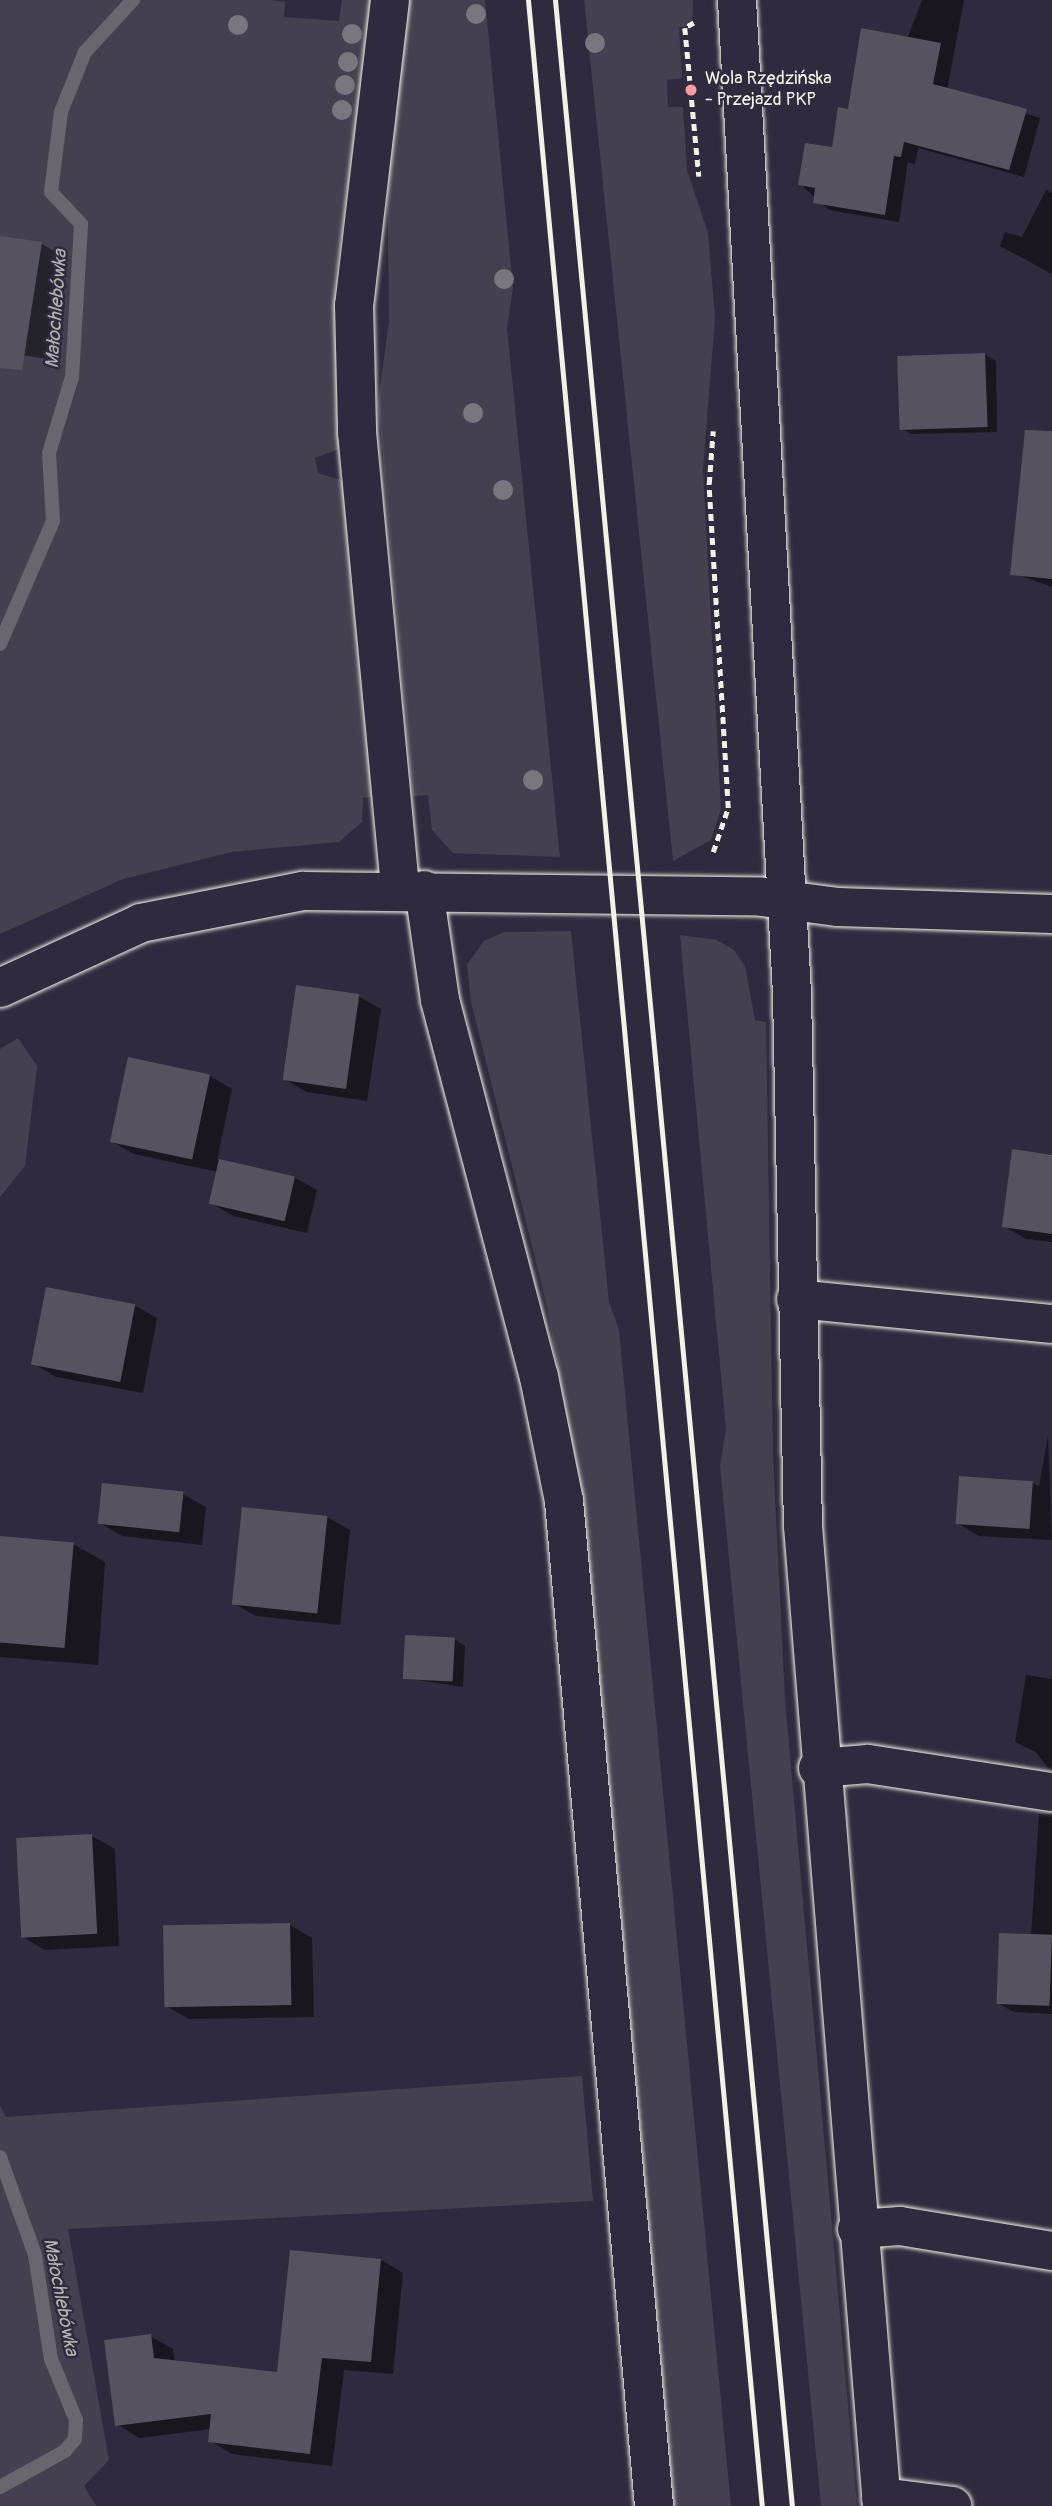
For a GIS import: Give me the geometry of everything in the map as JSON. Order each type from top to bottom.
[{"type":"street","points":[[390,0],[354,305],[358,432],[412,890],[539,1377],[564,1501],[654,2506]]},
{"type":"street","points":[[737,0],[787,900],[796,1299],[818,1768],[857,2229],[882,2501],[952,2506]]},
{"type":"street","points":[[0,988],[110,934],[229,900],[303,891],[412,890],[787,900],[1052,914]]},
{"type":"street","points":[[796,1299],[1052,1324]]},
{"type":"street","points":[[818,1768],[867,1764],[1052,1792]]},
{"type":"street","points":[[857,2229],[900,2226],[1052,2251]]},
{"type":"path","points":[[685,28],[701,185]]},
{"type":"path","points":[[705,858],[723,833],[728,808],[709,484],[714,426]]},
{"type":"shaded area","points":[[0,0],[271,0],[285,2],[284,17],[339,21],[342,0],[373,0],[335,282],[342,448],[315,458],[318,473],[344,481],[377,796],[363,798],[362,822],[339,842],[231,852],[123,879],[0,934]]},
{"type":"shaded area","points":[[409,0],[485,0],[513,288],[507,328],[560,857],[453,853],[432,830],[428,795],[413,796],[378,403],[389,321],[387,157]]},
{"type":"shaded area","points":[[584,0],[693,0],[692,26],[679,27],[682,78],[667,80],[668,107],[683,107],[687,170],[708,233],[715,318],[703,470],[721,809],[711,840],[673,861]]},
{"type":"shaded area","points":[[571,931],[609,1302],[619,1330],[731,2506],[674,2506],[585,1521],[546,1302],[471,1002],[467,965],[484,941],[504,932]]},
{"type":"shaded area","points":[[680,935],[717,940],[734,950],[745,966],[755,1020],[766,1022],[773,1457],[785,1700],[857,2506],[821,2506],[720,1466],[726,1429]]},
{"type":"shaded area","points":[[18,1038],[37,1066],[25,1166],[0,1197],[0,1049]]},
{"type":"shaded area","points":[[582,2076],[593,2201],[68,2229],[109,2460],[84,2486],[96,2506],[0,2506],[0,2106],[6,2117]]},
{"type":"building","points":[[861,28],[941,43],[933,84],[1027,109],[1009,170],[904,142],[901,157],[894,156],[885,215],[813,203],[815,188],[798,185],[805,143],[832,147],[838,107],[848,109]]},
{"type":"building","points":[[0,236],[42,242],[22,370],[0,368]]},
{"type":"building","points":[[985,353],[988,427],[900,430],[897,356]]},
{"type":"building","points":[[1025,430],[1052,431],[1052,579],[1010,575]]},
{"type":"building","points":[[296,985],[359,994],[346,1089],[283,1080]]},
{"type":"building","points":[[128,1057],[210,1074],[192,1160],[110,1142]]},
{"type":"building","points":[[1012,1149],[1052,1155],[1052,1234],[1002,1227]]},
{"type":"building","points":[[219,1159],[295,1177],[285,1221],[209,1204]]},
{"type":"building","points":[[46,1287],[135,1304],[120,1382],[31,1365]]},
{"type":"building","points":[[959,1476],[1033,1481],[1029,1529],[956,1524]]},
{"type":"building","points":[[102,1483],[184,1492],[179,1532],[98,1524]]},
{"type":"building","points":[[242,1507],[328,1516],[317,1613],[232,1604]]},
{"type":"building","points":[[0,1536],[74,1542],[64,1648],[0,1642]]},
{"type":"building","points":[[405,1635],[455,1638],[453,1682],[403,1679]]},
{"type":"building","points":[[92,1834],[97,1934],[21,1938],[16,1838]]},
{"type":"building","points":[[290,1923],[291,2005],[164,2007],[163,1925]]},
{"type":"building","points":[[999,1933],[1052,1935],[1049,2006],[997,2004]]},
{"type":"building","points":[[290,2250],[381,2259],[371,2362],[322,2358],[310,2454],[208,2442],[211,2414],[115,2426],[104,2340],[151,2334],[154,2358],[277,2372]]},
{"type":"waterway","name":"Małochlebówka","points":[[0,644],[53,521],[49,453],[72,377],[81,224],[51,192],[61,112],[85,52],[133,0]]},
{"type":"waterway","name":"Małochlebówka","points":[[0,2157],[35,2255],[51,2359],[76,2420],[75,2439],[65,2451],[0,2487]]},
{"type":"railway","points":[[528,0],[762,2506]]},
{"type":"railway","points":[[555,0],[792,2506]]},
{"type":"place","name":"Wola Rzędzińska - Przejazd PKP","points":[[691,90]]}]
